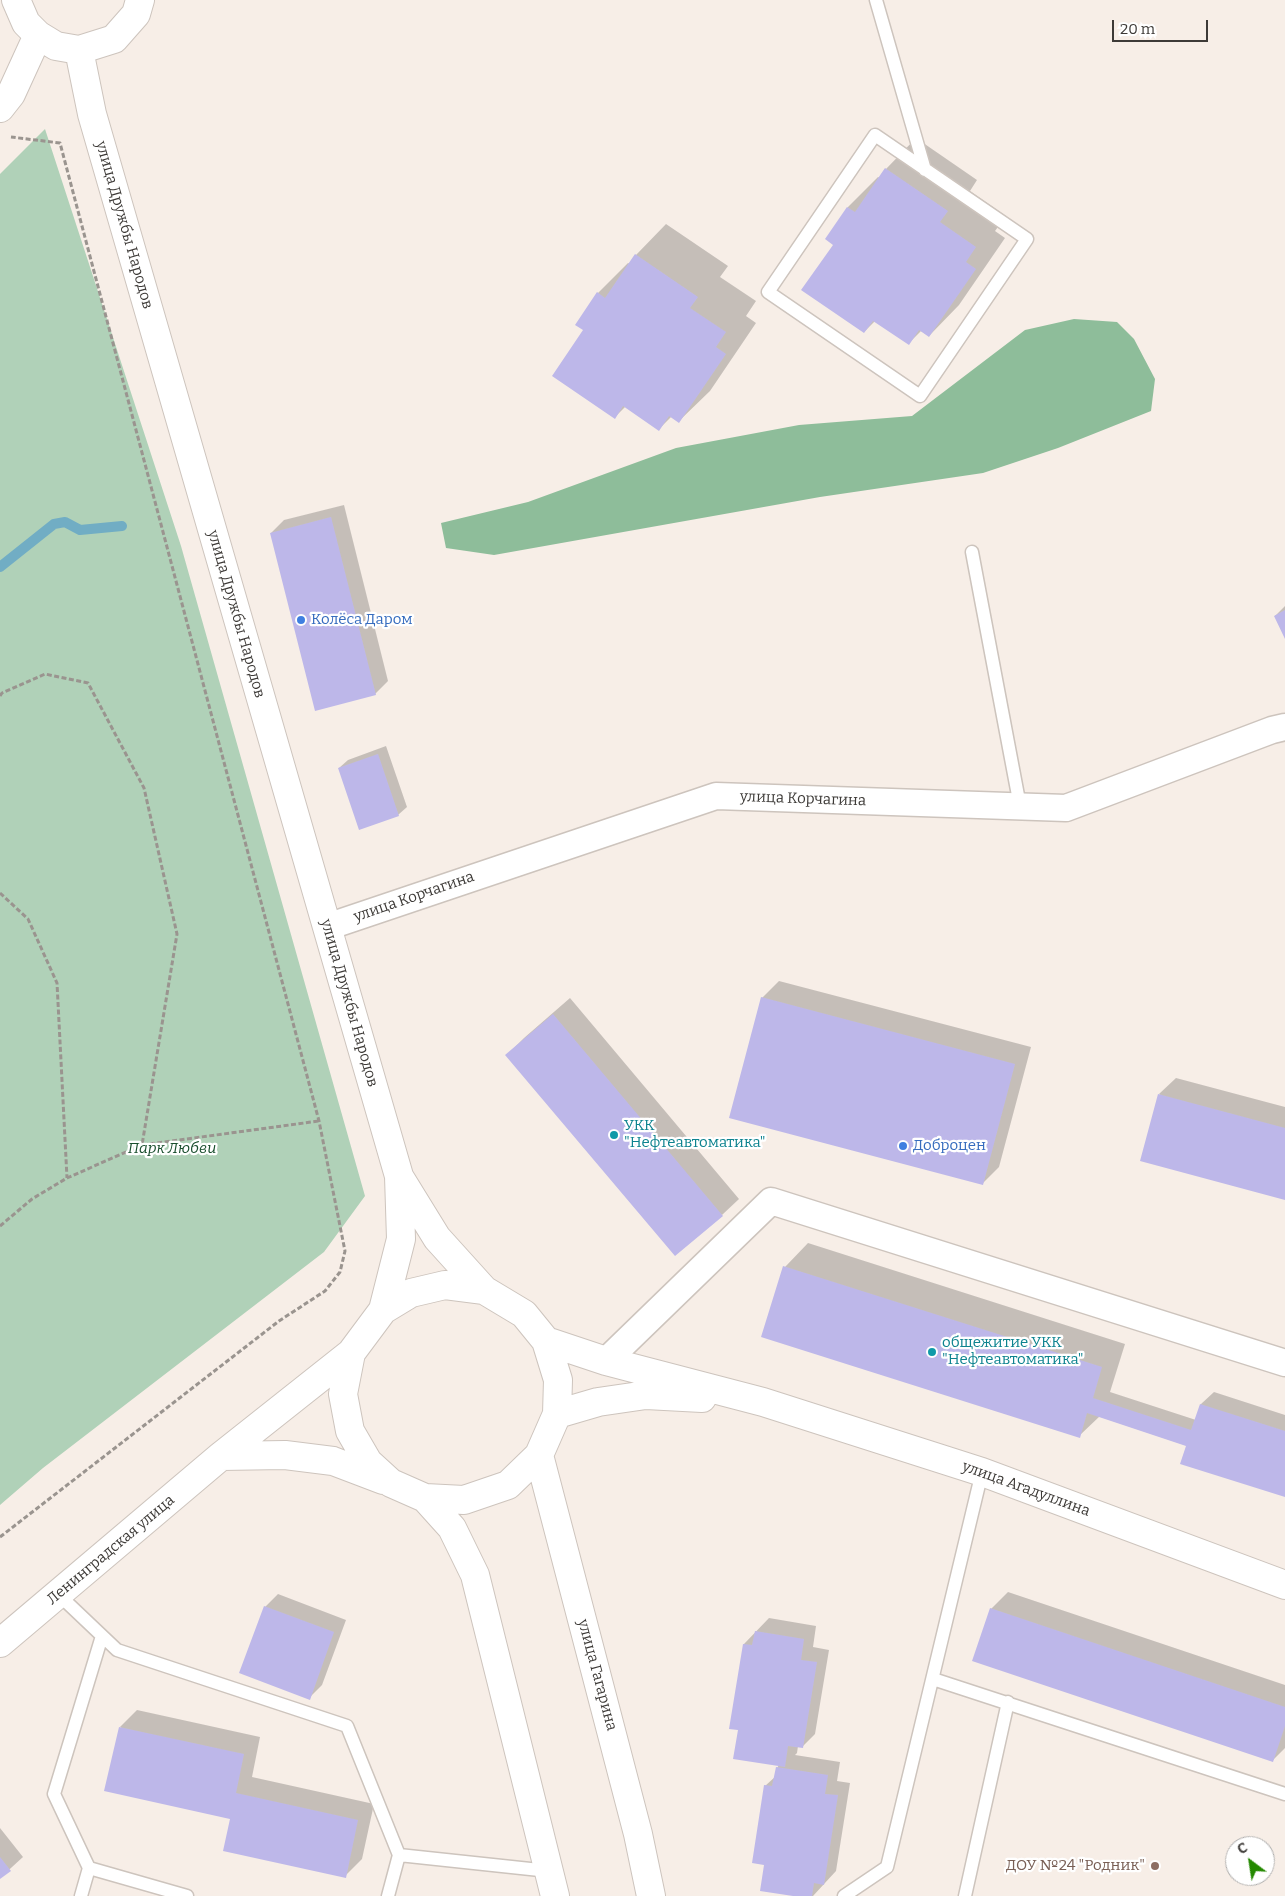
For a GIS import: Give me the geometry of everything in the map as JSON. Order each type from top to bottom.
[{"type":"main road","points":[[16,0],[26,23],[38,36],[56,46],[79,50],[114,39],[136,14],[140,0]]},
{"type":"main road","points":[[0,108],[11,94],[38,36]]},
{"type":"main road","name":"улица Дружбы Народов","points":[[79,50],[92,114],[399,1176]]},
{"type":"main road","points":[[221,1456],[286,1455],[333,1461],[425,1498],[464,1500],[508,1485],[539,1455],[557,1414],[558,1380],[546,1341],[524,1314],[484,1290],[437,1238],[399,1176]]},
{"type":"main road","points":[[383,1310],[401,1239],[399,1176]]},
{"type":"main road","points":[[391,1483],[368,1462],[350,1430],[343,1394],[351,1353],[383,1310],[410,1293],[445,1285],[484,1290]]},
{"type":"main road","points":[[546,1341],[606,1361],[764,1402]]},
{"type":"main road","name":"Ленинградская улица","points":[[0,1643],[221,1456],[351,1353]]},
{"type":"main road","points":[[557,1414],[598,1402],[646,1395],[764,1402]]},
{"type":"main road","name":"улица Агадуллина","points":[[764,1402],[982,1472],[1285,1585]]},
{"type":"main road","name":"улица Гагарина","points":[[539,1455],[638,1834],[651,1896]]},
{"type":"main road","points":[[425,1498],[452,1528],[475,1575],[552,1883]]},
{"type":"street","name":"улица Корчагина","points":[[327,927],[716,796],[1066,808],[1272,730],[1285,727]]},
{"type":"street","points":[[606,1361],[771,1201],[1285,1363]]},
{"type":"lane","points":[[876,0],[926,170],[1027,239],[920,396],[768,292],[875,135],[926,170]]},
{"type":"lane","points":[[972,552],[1020,806]]},
{"type":"lane","points":[[844,1896],[887,1867],[982,1472]]},
{"type":"lane","points":[[58,1594],[117,1650],[347,1726],[399,1855],[388,1896]]},
{"type":"lane","points":[[82,1896],[89,1868],[54,1794],[102,1636]]},
{"type":"lane","points":[[933,1679],[1285,1794]]},
{"type":"lane","points":[[966,1896],[1008,1702]]},
{"type":"lane","points":[[399,1855],[552,1883]]},
{"type":"lane","points":[[89,1868],[187,1896]]},
{"type":"path","points":[[0,1537],[279,1321],[325,1291],[340,1272],[345,1251],[318,1121],[60,143],[8,137]]},
{"type":"path","points":[[0,696],[2,693],[45,674],[88,683],[144,788],[177,934],[142,1145]]},
{"type":"path","points":[[0,893],[28,918],[57,983],[67,1178]]},
{"type":"path","points":[[0,1226],[32,1199],[67,1178],[142,1145],[318,1121]]},
{"type":"green space","name":"Парк Любви","points":[[45,129],[181,546],[365,1196],[324,1252],[43,1468],[0,1505],[0,174]]},
{"type":"green space","points":[[1074,319],[1117,322],[1134,339],[1155,379],[1151,411],[1058,448],[983,473],[820,497],[494,555],[446,548],[441,523],[528,502],[676,448],[799,425],[912,416],[1025,330]]},
{"type":"building","points":[[885,168],[948,211],[940,222],[976,247],[966,262],[976,269],[929,337],[919,330],[909,345],[873,321],[864,333],[801,290],[833,245],[825,239],[847,207],[855,212]]},
{"type":"building","points":[[635,254],[698,297],[690,308],[726,332],[716,347],[726,354],[679,423],[669,416],[659,431],[623,406],[615,419],[552,376],[583,330],[575,325],[597,292],[605,298]]},
{"type":"building","points":[[331,517],[376,695],[315,711],[270,533]]},
{"type":"building","points":[[1285,610],[1285,639],[1274,616]]},
{"type":"building","points":[[378,754],[399,816],[359,830],[338,768]]},
{"type":"building","points":[[761,997],[1015,1064],[983,1185],[729,1118]]},
{"type":"building","name":"УКК \"Нефтеавтоматика\"","points":[[553,1014],[723,1216],[675,1256],[505,1055]]},
{"type":"building","points":[[1158,1094],[1285,1128],[1285,1200],[1140,1161]]},
{"type":"building","name":"общежитие УКК \"Нефтеавтоматика\"","points":[[783,1266],[1102,1367],[1093,1398],[1191,1430],[1200,1404],[1285,1431],[1285,1497],[1180,1464],[1186,1446],[1087,1413],[1080,1438],[761,1337]]},
{"type":"building","points":[[264,1606],[334,1632],[310,1700],[239,1673]]},
{"type":"building","points":[[990,1608],[1285,1707],[1285,1726],[1273,1762],[972,1661]]},
{"type":"building","points":[[755,1631],[804,1639],[801,1660],[817,1662],[803,1748],[788,1746],[785,1767],[733,1759],[738,1730],[729,1729],[743,1644],[752,1645]]},
{"type":"building","points":[[119,1727],[244,1754],[236,1793],[358,1820],[346,1878],[223,1851],[230,1819],[104,1791]]},
{"type":"building","points":[[776,1767],[828,1775],[825,1794],[838,1795],[824,1885],[814,1883],[812,1896],[793,1896],[760,1891],[764,1865],[752,1863],[764,1785],[772,1786]]},
{"type":"building","points":[[0,1857],[11,1871],[0,1879]]},
{"type":"waterway","points":[[0,567],[54,524],[65,522],[80,530],[122,526]]},
{"type":"place","name":"Колёса Даром","points":[[301,620]]},
{"type":"place","name":"УКК \"Нефтеавтоматика\"","points":[[614,1135]]},
{"type":"place","name":"Доброцен","points":[[903,1146]]},
{"type":"place","name":"общежитие УКК \"Нефтеавтоматика\"","points":[[932,1352]]},
{"type":"place","name":"ДОУ №24 \"Родник\"","points":[[1155,1866]]}]
